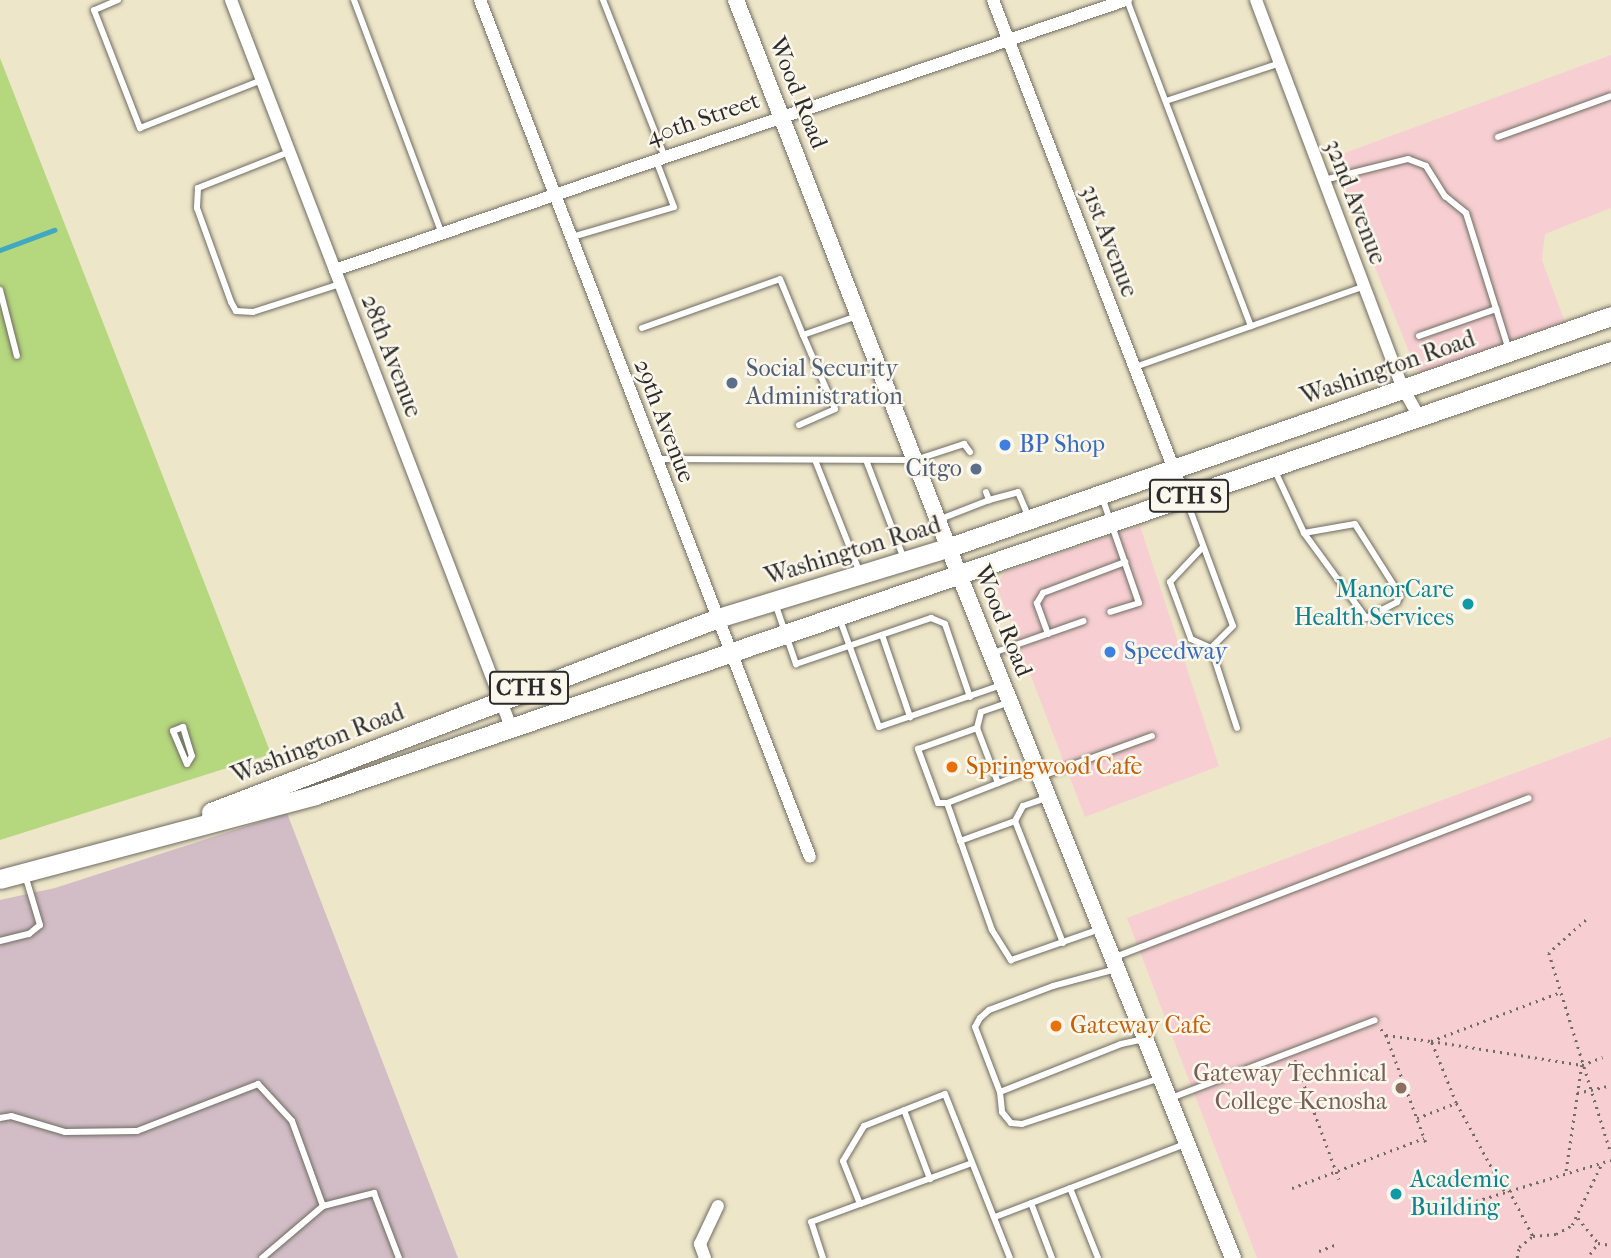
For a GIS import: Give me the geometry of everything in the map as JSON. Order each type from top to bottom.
[{"type":"main road","name":"Washington Road","points":[[115,850],[500,699],[718,618],[950,547],[1611,316]]},
{"type":"main road","points":[[1509,351],[1521,382]]},
{"type":"main road","name":"Washington Road","points":[[0,879],[315,795],[958,572],[1185,498],[1611,351]]},
{"type":"street","name":"28th Avenue","points":[[231,0],[511,727]]},
{"type":"street","name":"29th Avenue","points":[[480,0],[810,857]]},
{"type":"street","name":"Wood Road","points":[[736,0],[958,572],[1233,1258]]},
{"type":"street","name":"31st Avenue","points":[[993,0],[1185,498]]},
{"type":"street","name":"40th Street","points":[[335,270],[782,114],[1010,43],[1127,0]]},
{"type":"street","name":"32nd Avenue","points":[[1256,0],[1404,388],[1419,417]]},
{"type":"street","points":[[705,1258],[700,1244],[718,1206]]},
{"type":"lane","points":[[118,0],[94,10],[140,128],[262,80]]},
{"type":"lane","points":[[354,0],[441,231]]},
{"type":"lane","points":[[572,237],[674,207],[660,157],[603,0]]},
{"type":"lane","points":[[1127,0],[1251,326]]},
{"type":"lane","points":[[1166,101],[1280,63]]},
{"type":"lane","points":[[1498,137],[1611,96]]},
{"type":"lane","points":[[289,152],[198,188],[197,208],[231,302],[236,311],[253,312],[340,284]]},
{"type":"lane","points":[[1324,180],[1370,165],[1421,161],[1445,196],[1465,213],[1509,351]]},
{"type":"lane","points":[[642,328],[780,279],[835,409],[799,425]]},
{"type":"lane","points":[[1135,367],[1365,286]]},
{"type":"lane","points":[[0,290],[17,356]]},
{"type":"lane","points":[[1419,336],[1496,309]]},
{"type":"lane","points":[[803,335],[859,316]]},
{"type":"lane","points":[[656,459],[915,460],[958,444],[964,444],[970,452]]},
{"type":"lane","points":[[815,460],[861,574]]},
{"type":"lane","points":[[866,460],[904,561]]},
{"type":"lane","points":[[1273,467],[1304,533],[1366,618],[1397,602],[1400,595],[1355,524],[1304,533]]},
{"type":"lane","points":[[986,492],[989,500]]},
{"type":"lane","points":[[938,520],[1018,492],[1030,519]]},
{"type":"lane","points":[[1101,493],[1139,603],[1111,612]]},
{"type":"lane","points":[[1185,498],[1233,626],[1211,648]]},
{"type":"lane","points":[[1202,548],[1170,582],[1191,639],[1211,648],[1237,729]]},
{"type":"lane","points":[[1048,634],[1037,603],[1043,593],[1125,562]]},
{"type":"lane","points":[[774,601],[796,664],[931,618],[944,624],[970,696]]},
{"type":"lane","points":[[838,615],[879,727],[1004,685]]},
{"type":"lane","points":[[992,654],[1084,621]]},
{"type":"lane","points":[[882,635],[910,717]]},
{"type":"lane","points":[[998,783],[977,728],[981,712],[1011,701]]},
{"type":"lane","points":[[183,727],[192,756],[187,764],[173,731],[183,727]]},
{"type":"lane","points":[[977,728],[918,749],[937,803],[947,803],[998,783],[1152,736]]},
{"type":"lane","points":[[960,841],[1015,821],[1023,806],[1049,797]]},
{"type":"lane","points":[[1161,1077],[1021,1124],[1011,1123],[1002,1112],[1000,1092],[975,1027],[989,1010],[1115,963],[1529,798]]},
{"type":"lane","points":[[947,803],[992,930],[1011,960],[1102,929]]},
{"type":"lane","points":[[1015,821],[1063,943]]},
{"type":"lane","points":[[0,941],[29,934],[40,925],[25,873]]},
{"type":"lane","points":[[1169,1098],[1375,1020]]},
{"type":"lane","points":[[1000,1092],[1121,1044],[1146,1039]]},
{"type":"lane","points":[[0,1118],[11,1116],[65,1132],[137,1131],[258,1084],[292,1121],[323,1206]]},
{"type":"lane","points":[[860,1204],[843,1161],[864,1126],[945,1094],[1010,1258]]},
{"type":"lane","points":[[904,1110],[930,1179]]},
{"type":"lane","points":[[995,1217],[1187,1143]]},
{"type":"lane","points":[[824,1258],[811,1222],[972,1163]]},
{"type":"lane","points":[[1070,1188],[1098,1258]]},
{"type":"lane","points":[[262,1258],[323,1206],[374,1193],[399,1258]]},
{"type":"lane","points":[[1031,1203],[1052,1258]]},
{"type":"path","points":[[1587,920],[1549,953],[1611,1153]]},
{"type":"path","points":[[1431,1041],[1561,992]]},
{"type":"path","points":[[1375,1020],[1386,1035],[1427,1145]]},
{"type":"path","points":[[1386,1035],[1582,1065],[1604,1057]]},
{"type":"path","points":[[1431,1041],[1457,1103],[1504,1191]]},
{"type":"path","points":[[1292,1051],[1339,1178]]},
{"type":"path","points":[[1566,1173],[1582,1065]]},
{"type":"path","points":[[1577,1093],[1591,1093],[1611,1085]]},
{"type":"path","points":[[1417,1118],[1457,1103]]},
{"type":"path","points":[[1292,1188],[1424,1138]]},
{"type":"path","points":[[1476,1201],[1611,1160]]},
{"type":"path","points":[[1517,1258],[1519,1247],[1533,1236],[1564,1231],[1577,1217],[1602,1163]]},
{"type":"path","points":[[1509,1190],[1533,1236]]},
{"type":"path","points":[[1577,1217],[1598,1243],[1611,1245]]},
{"type":"path","points":[[1542,1234],[1545,1240]]},
{"type":"path","points":[[1590,1255],[1598,1243]]},
{"type":"path","points":[[1320,1251],[1337,1244]]},
{"type":"shaded area","points":[[1611,55],[1611,208],[1545,234],[1542,260],[1566,325],[1422,372],[1416,369],[1331,158]]},
{"type":"shaded area","points":[[1140,526],[1219,766],[1085,817],[996,585],[1006,571]]},
{"type":"shaded area","name":"Gateway Technical College-Kenosha","points":[[1611,737],[1611,1258],[1257,1258],[1127,918]]},
{"type":"shaded area","points":[[287,813],[458,1258],[0,1258],[0,900],[55,888]]},
{"type":"green space","points":[[0,58],[271,754],[0,840]]},
{"type":"waterway","points":[[0,250],[54,230]]},
{"type":"place","name":"Social Security Administration","points":[[732,383]]},
{"type":"place","name":"BP Shop","points":[[1005,445]]},
{"type":"place","name":"Citgo","points":[[976,469]]},
{"type":"place","name":"ManorCare Health Services","points":[[1468,604]]},
{"type":"place","name":"Speedway","points":[[1110,652]]},
{"type":"place","name":"Springwood Cafe","points":[[952,767]]},
{"type":"place","name":"Gateway Cafe","points":[[1056,1026]]},
{"type":"place","name":"Gateway Technical College-Kenosha","points":[[1401,1088]]},
{"type":"place","name":"Academic Building","points":[[1396,1194]]}]
